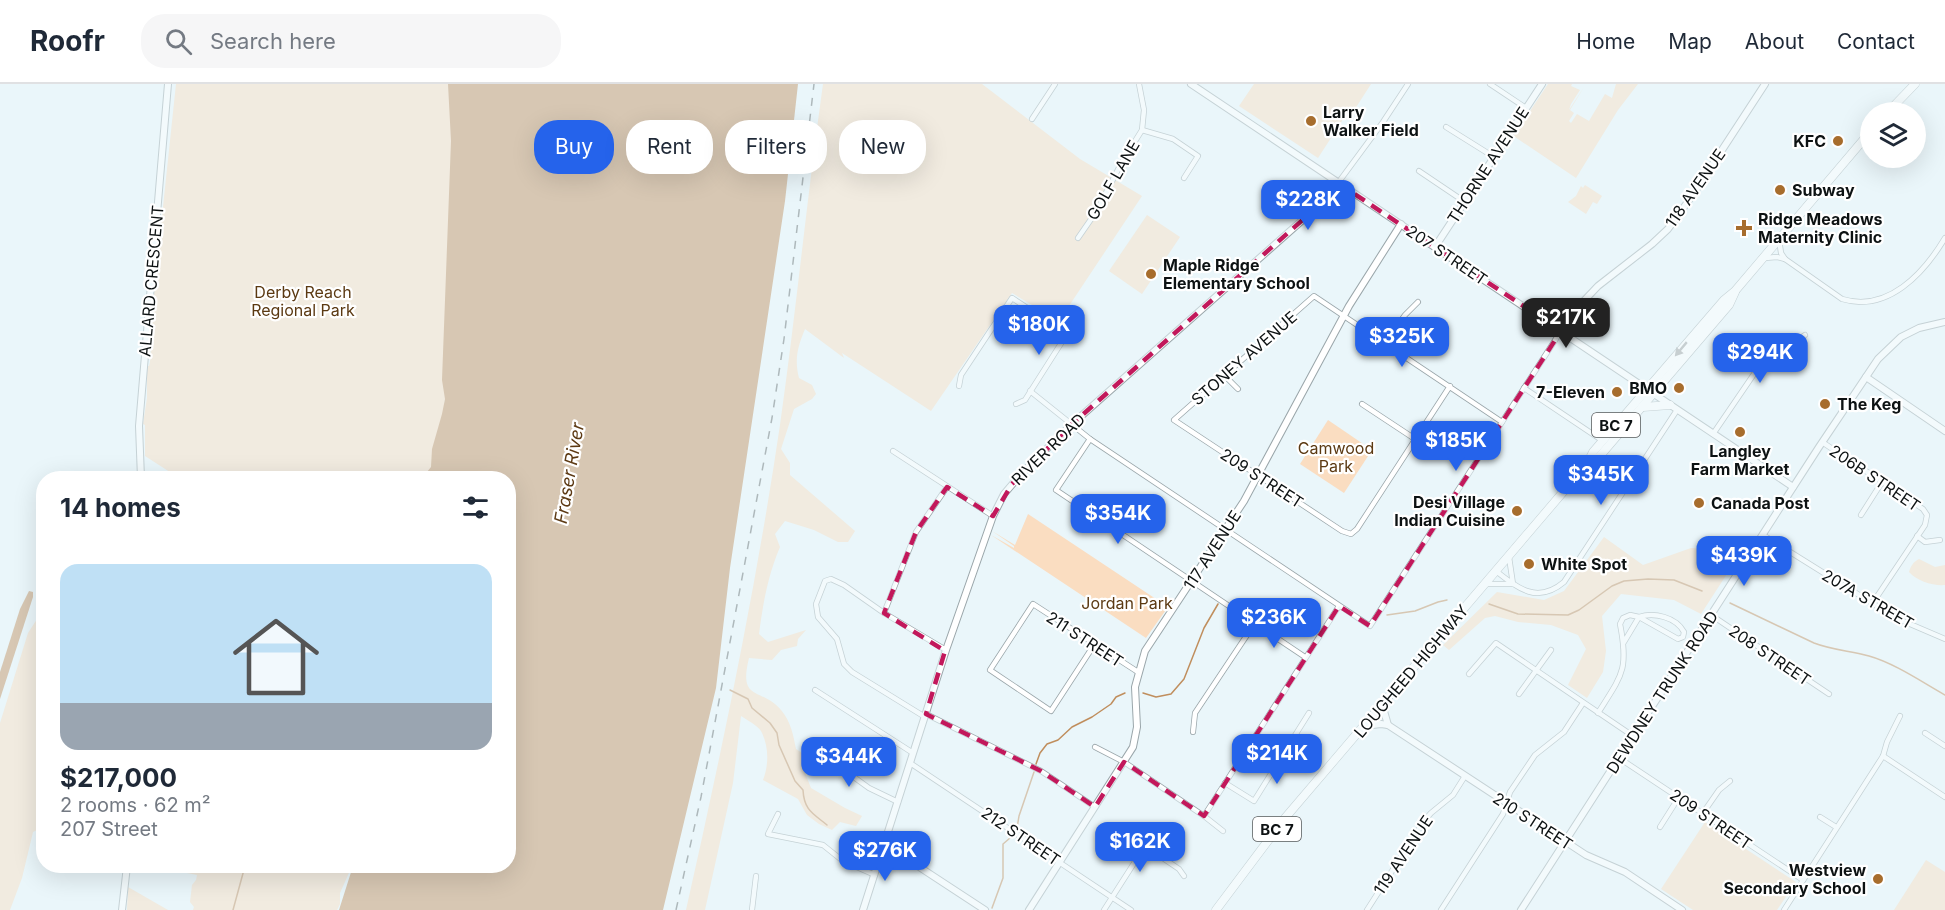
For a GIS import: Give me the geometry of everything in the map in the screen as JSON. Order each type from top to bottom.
[{"type":"highway","points":[[1898,102],[1915,84]]},
{"type":"highway","name":"LOUGHEED HIGHWAY","points":[[1216,910],[1285,819],[1587,464],[1593,452],[1650,392],[1724,300],[1735,291],[1860,144]]},
{"type":"highway","name":"LOUGHEED HIGHWAY","points":[[1587,464],[1599,458],[1643,407],[1650,392]]},
{"type":"highway","points":[[1643,407],[1673,408]]},
{"type":"street","name":"ALLARD CRESCENT","points":[[141,471],[140,417],[168,84]]},
{"type":"street","points":[[1032,118],[1055,84]]},
{"type":"street","name":"GOLF LANE","points":[[1078,238],[1096,212],[1142,130],[1144,110],[1139,84]]},
{"type":"street","name":"207 STREET","points":[[1191,84],[1793,487]]},
{"type":"street","points":[[1338,183],[1408,84]]},
{"type":"street","points":[[1490,84],[1526,108]]},
{"type":"street","name":"THORNE AVENUE","points":[[1435,247],[1542,84]]},
{"type":"street","name":"118 AVENUE","points":[[1561,331],[1580,305],[1598,286],[1668,229],[1764,84]]},
{"type":"street","points":[[1446,127],[1494,157]]},
{"type":"street","points":[[1142,130],[1173,139],[1198,156],[1184,178]]},
{"type":"street","points":[[1419,171],[1465,202]]},
{"type":"street","name":"RIVER ROAD","points":[[863,910],[946,650],[993,516],[1012,484],[1071,425],[1315,209],[1338,183]]},
{"type":"street","name":"117 AVENUE","points":[[1029,910],[1133,747],[1136,737],[1135,687],[1148,645],[1226,529],[1361,286],[1401,224]]},
{"type":"street","points":[[1779,238],[1781,253],[1785,259]]},
{"type":"street","points":[[1762,258],[1785,259],[1842,299],[1849,301],[1876,299],[1889,296],[1902,288],[1928,264],[1945,238]]},
{"type":"street","name":"STONEY AVENUE","points":[[1174,420],[1314,296],[1344,316]]},
{"type":"street","points":[[959,386],[961,375],[1012,298],[1067,334],[1025,400],[1016,404]]},
{"type":"street","points":[[1385,343],[1405,315],[1418,302]]},
{"type":"street","points":[[1344,316],[1502,422]]},
{"type":"street","name":"DEWDNEY TRUNK ROAD","points":[[1521,910],[1822,442],[1883,353],[1901,337],[1919,328],[1945,322]]},
{"type":"street","points":[[1030,391],[1090,439],[1370,626],[1561,331]]},
{"type":"street","points":[[1713,434],[1754,374],[1805,334]]},
{"type":"street","points":[[1224,375],[1238,389]]},
{"type":"street","points":[[1866,377],[1945,431]]},
{"type":"street","points":[[1362,404],[1415,439],[1450,386]]},
{"type":"street","points":[[1524,388],[1603,441]]},
{"type":"street","points":[[1496,571],[1513,584],[1533,593],[1557,588],[1564,582],[1673,408]]},
{"type":"street","name":"209 STREET","points":[[1174,420],[1257,476],[1294,497],[1342,531],[1351,534],[1357,529],[1415,439]]},
{"type":"street","points":[[1090,439],[1056,490],[1305,657]]},
{"type":"street","name":"206B STREET","points":[[1822,442],[1923,509],[1927,515],[1926,522],[1917,536]]},
{"type":"street","points":[[893,451],[993,516]]},
{"type":"street","points":[[1861,515],[1882,482]]},
{"type":"street","points":[[884,613],[916,532],[946,487]]},
{"type":"street","name":"207A STREET","points":[[1763,535],[1903,622],[1945,639]]},
{"type":"street","points":[[1872,604],[1917,536],[1925,542],[1940,540]]},
{"type":"street","points":[[1509,555],[1513,584]]},
{"type":"street","points":[[946,650],[884,613],[844,585],[831,579],[825,581],[816,604],[818,617],[837,639],[844,664],[852,672],[925,716],[1041,771],[1095,807]]},
{"type":"street","points":[[1485,584],[1513,584]]},
{"type":"street","name":"211 STREET","points":[[1094,645],[1051,711],[990,670],[1033,604],[1138,672]]},
{"type":"street","points":[[1204,816],[1339,606]]},
{"type":"street","points":[[1598,713],[1621,673],[1624,661],[1624,642],[1620,620],[1630,615],[1646,614],[1666,617],[1681,627],[1684,634],[1681,639],[1678,639],[1639,616]]},
{"type":"street","name":"208 STREET","points":[[1711,615],[1829,694]]},
{"type":"street","points":[[1624,642],[1639,616]]},
{"type":"street","points":[[1193,732],[1195,713],[1255,623]]},
{"type":"street","points":[[1469,674],[1496,643],[1633,736]]},
{"type":"street","points":[[1520,694],[1551,650]]},
{"type":"street","points":[[815,690],[913,753]]},
{"type":"street","points":[[1441,910],[1503,814],[1510,792],[1535,755],[1564,732],[1583,703]]},
{"type":"street","points":[[1364,726],[1388,725],[1382,704]]},
{"type":"street","points":[[1225,783],[1254,801],[1309,713]]},
{"type":"street","points":[[1784,910],[1883,756],[1900,716]]},
{"type":"street","name":"210 STREET","points":[[1388,725],[1565,842],[1593,859],[1625,872],[1682,910]]},
{"type":"street","points":[[1925,733],[1945,746]]},
{"type":"street","points":[[1095,747],[1124,762],[1223,831]]},
{"type":"street","points":[[815,749],[868,788],[898,802]]},
{"type":"street","points":[[1883,756],[1945,797]]},
{"type":"street","name":"209 STREET","points":[[1619,758],[1803,880]]},
{"type":"street","name":"212 STREET","points":[[910,763],[1131,910]]},
{"type":"street","name":"119 AVENUE","points":[[1367,910],[1424,821],[1453,795],[1465,776]]},
{"type":"street","points":[[1703,813],[1719,790],[1730,781]]},
{"type":"street","points":[[1660,827],[1679,797]]},
{"type":"street","points":[[778,814],[768,834],[823,845],[843,861],[874,875]]},
{"type":"street","points":[[1820,817],[1836,827]]},
{"type":"street","points":[[1104,910],[1144,846],[1179,869],[1184,876]]},
{"type":"street","points":[[884,847],[901,855],[985,910]]},
{"type":"street","points":[[122,910],[126,873]]},
{"type":"street","points":[[752,910],[756,876]]},
{"type":"highlighted area","points":[[1338,183],[1561,331],[1370,626],[1339,606],[1204,816],[1124,762],[1095,807],[1041,771],[926,714],[945,651],[884,613],[916,532],[947,487],[993,516],[1012,484],[1071,425],[1315,209]]},
{"type":"green space","name":"Derby Reach Regional Park","points":[[176,84],[454,84],[445,399],[436,471],[168,471],[145,456],[145,425],[143,424],[147,398],[147,366],[150,362],[154,292]]},
{"type":"green space","points":[[823,84],[982,84],[1080,159],[1142,196],[1059,321],[1012,293],[931,411],[842,353],[844,358],[805,329],[798,353],[799,378],[812,385],[816,394],[812,399],[794,409],[781,449],[790,463],[790,475],[855,531],[848,542],[838,542],[814,530],[785,521],[775,534],[780,547],[766,589],[759,634],[768,642],[806,630],[798,639],[797,646],[781,650],[772,660],[749,658],[747,681],[753,692],[773,703],[787,719],[796,749],[808,757],[805,773],[811,788],[862,816],[856,826],[840,822],[832,830],[807,815],[798,799],[763,780],[767,756],[764,737],[757,727],[741,716],[733,783],[705,910],[686,910],[738,669],[771,486],[811,174],[827,174],[827,120],[818,120]]},
{"type":"green space","name":"Larry Walker Field","points":[[1254,84],[1371,84],[1355,109],[1351,107],[1318,158],[1239,106]]},
{"type":"green space","points":[[1548,84],[1572,84],[1571,86],[1580,90],[1569,110],[1584,87],[1570,110],[1574,113],[1569,121],[1571,123],[1577,114],[1589,121],[1605,94],[1612,98],[1616,84],[1638,84],[1618,110],[1576,178],[1515,137],[1512,138]]},
{"type":"green space","points":[[1585,185],[1602,196],[1597,204],[1593,202],[1586,214],[1568,202],[1576,196],[1581,186],[1583,188]]},
{"type":"green space","points":[[1147,215],[1180,237],[1142,294],[1109,271]]},
{"type":"green space","name":"Camwood Park","points":[[1328,420],[1372,450],[1344,493],[1300,464]]},
{"type":"green space","name":"Jordan Park","points":[[1028,514],[1168,607],[1146,638],[991,535],[1014,548],[992,531],[1015,545]]},
{"type":"green space","points":[[1604,537],[1643,565],[1691,548],[1708,549],[1734,563],[1701,614],[1674,600],[1621,594],[1602,616],[1606,651],[1603,672],[1587,698],[1568,685],[1586,649],[1578,635],[1551,625],[1518,622],[1495,616],[1485,618],[1449,650],[1443,645],[1497,592],[1544,600],[1564,591]]},
{"type":"green space","points":[[1919,559],[1935,567],[1945,565],[1945,585],[1926,582],[1909,572],[1915,561]]},
{"type":"green space","points":[[36,621],[36,830],[33,832],[22,878],[10,910],[0,910],[0,723],[28,633]]},
{"type":"green space","points":[[1705,822],[1796,882],[1777,910],[1693,910],[1661,889]]},
{"type":"green space","points":[[1926,860],[1945,872],[1945,910],[1894,910]]},
{"type":"green space","points":[[187,873],[349,873],[340,893],[340,904],[337,910],[193,910],[194,907],[190,902],[192,885],[197,875]]},
{"type":"green space","points":[[128,887],[168,910],[127,910]]},
{"type":"water","name":"Fraser River","points":[[448,84],[798,84],[794,120],[725,120],[725,174],[788,174],[730,568],[716,688],[663,910],[339,910],[351,873],[516,873],[516,471],[428,471],[431,467],[432,449],[445,399],[442,380],[451,141]]},
{"type":"water","points":[[29,591],[33,592],[33,597],[0,699],[0,672],[20,609]]},
{"type":"waterway","points":[[1489,604],[1518,614],[1568,615],[1579,610],[1612,586],[1624,581],[1674,580],[1702,591]]},
{"type":"waterway","points":[[1387,615],[1415,611],[1447,600]]},
{"type":"waterway","points":[[1730,603],[1814,643],[1869,656],[1888,663],[1945,695]]},
{"type":"waterway","points":[[1143,693],[1156,697],[1171,694],[1184,679],[1204,628],[1218,604]]},
{"type":"waterway","points":[[730,690],[748,699],[752,708],[770,723],[777,733],[779,745],[795,781],[803,790],[805,803],[814,815],[827,825]]},
{"type":"waterway","points":[[1036,764],[1047,744],[1058,740],[1072,727],[1092,717],[1111,704],[1116,697],[1125,693]]},
{"type":"waterway","points":[[1017,828],[1034,772]]},
{"type":"waterway","points":[[992,908],[1003,878],[1003,844],[1010,838]]},
{"type":"waterway","points":[[233,910],[243,873]]},
{"type":"railway","points":[[676,910],[701,797],[772,418],[784,339],[814,84]]},
{"type":"place","name":"Larry Walker Field","points":[[1311,121]]},
{"type":"place","name":"KFC","points":[[1838,141]]},
{"type":"place","name":"Subway","points":[[1780,190]]},
{"type":"place","name":"Ridge Meadows Maternity Clinic","points":[[1744,228]]},
{"type":"place","name":"Maple Ridge Elementary School","points":[[1151,274]]},
{"type":"place","name":"BMO","points":[[1679,388]]},
{"type":"place","name":"7-Eleven","points":[[1617,392]]},
{"type":"place","name":"The Keg","points":[[1825,404]]},
{"type":"place","name":"Langley Farm Market","points":[[1740,432]]},
{"type":"place","name":"Canada Post","points":[[1699,503]]},
{"type":"place","name":"Desi Village Indian Cuisine","points":[[1517,511]]},
{"type":"place","name":"White Spot","points":[[1529,564]]},
{"type":"place","name":"Westview Secondary School","points":[[1878,879]]}]
